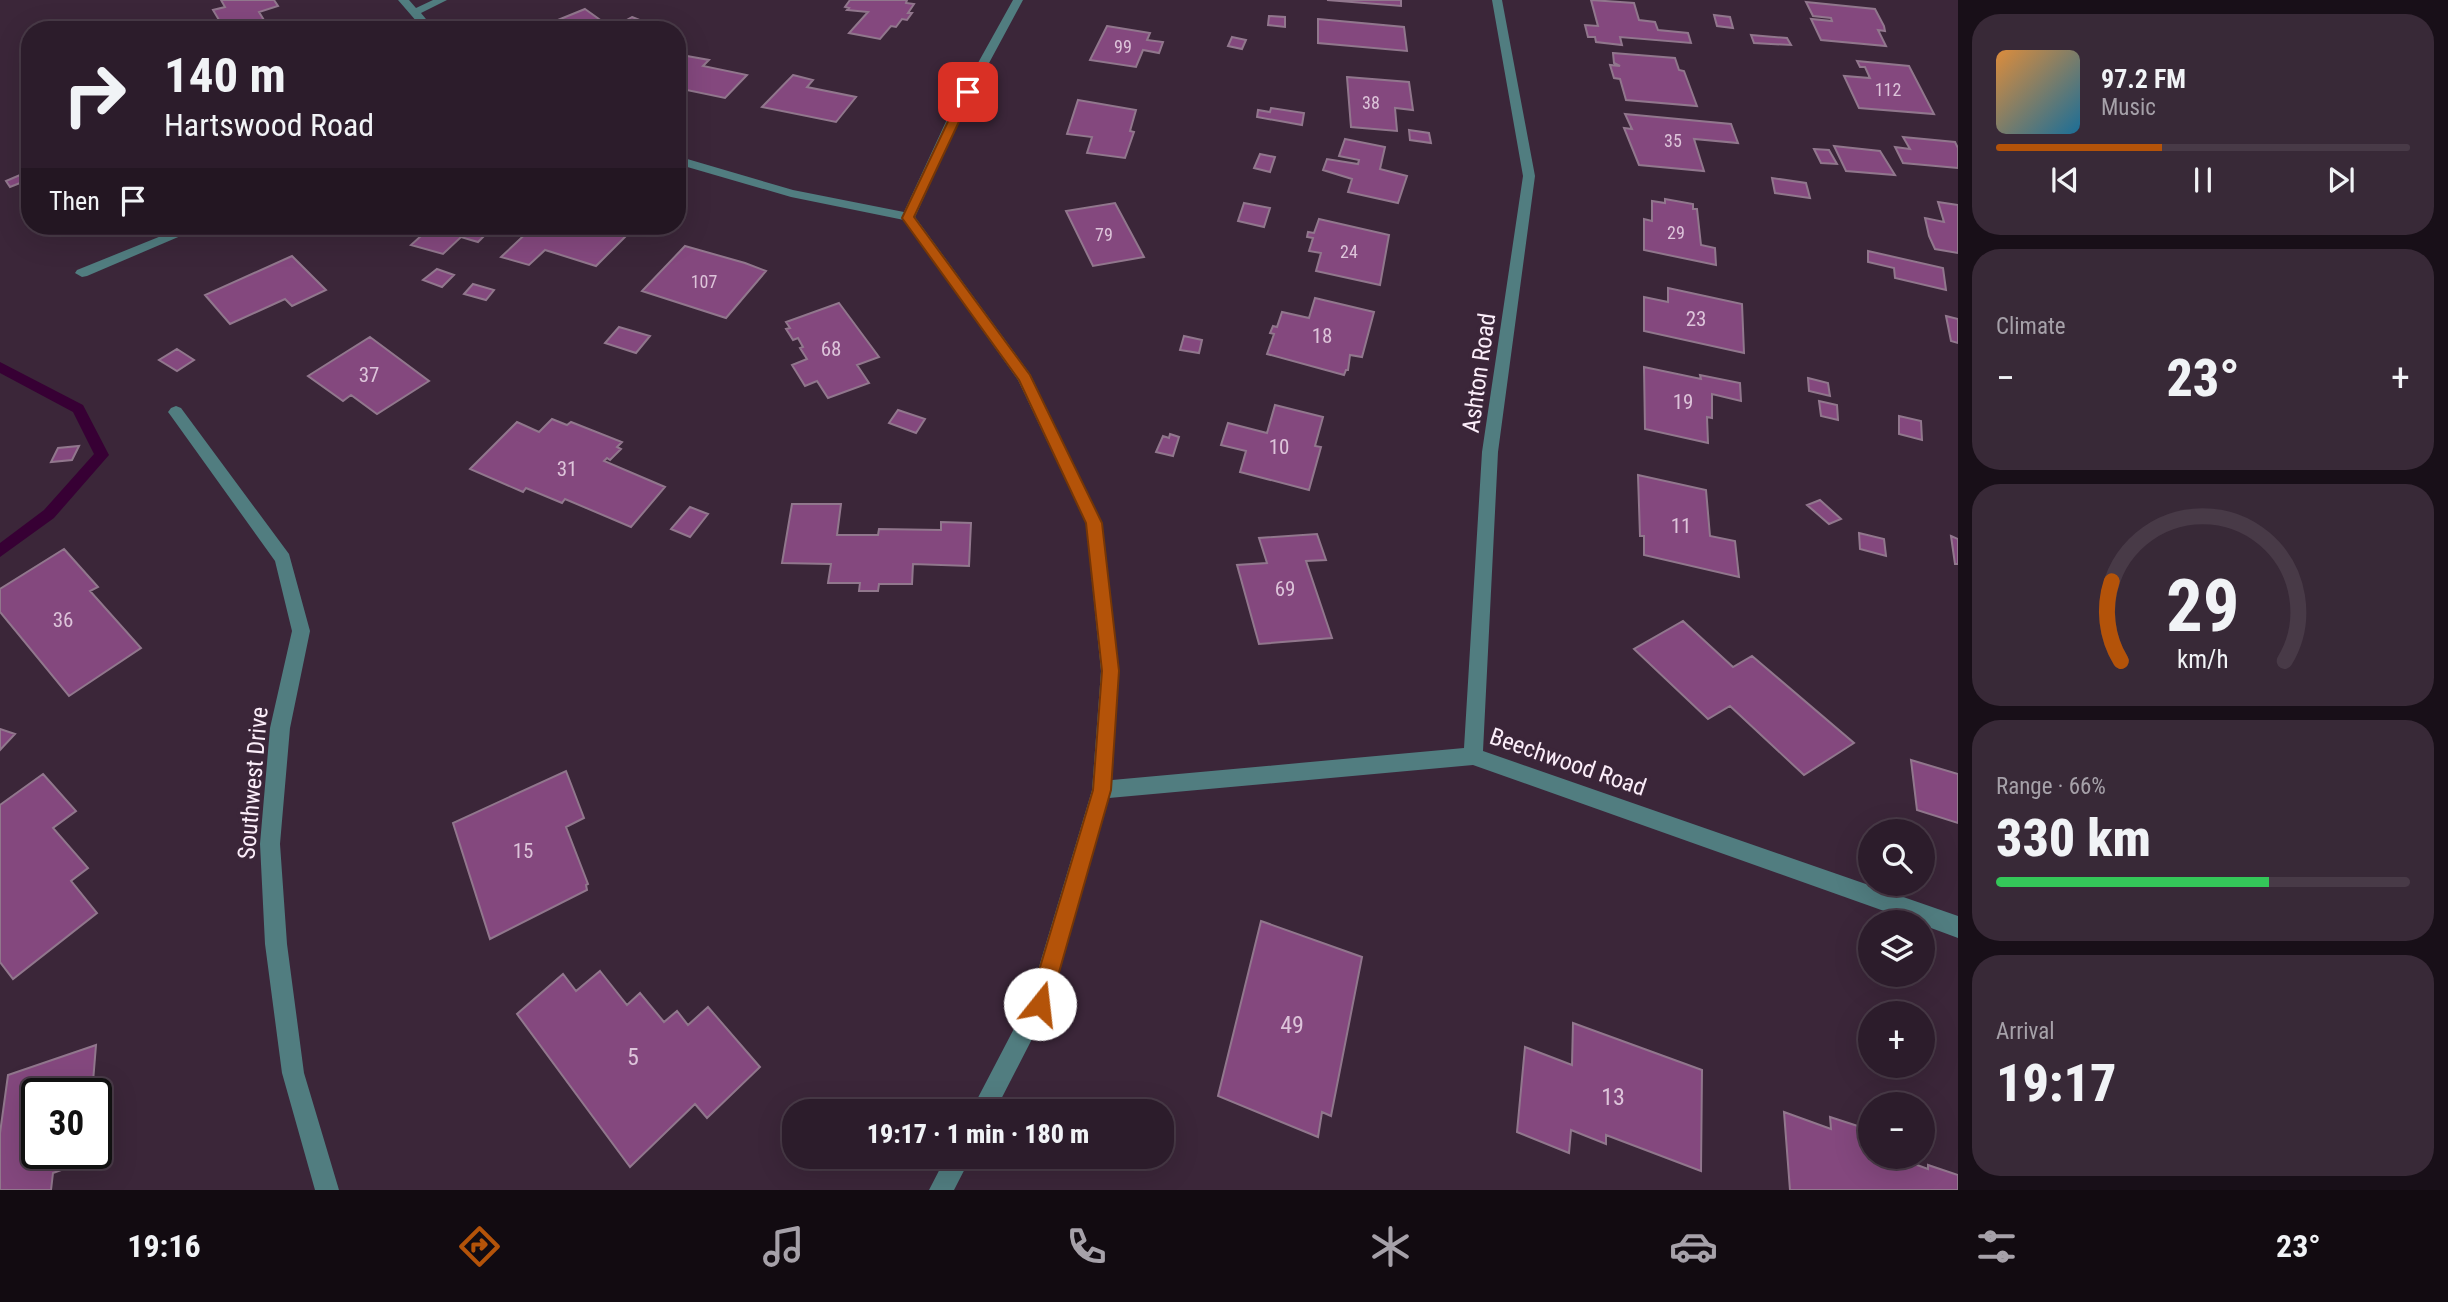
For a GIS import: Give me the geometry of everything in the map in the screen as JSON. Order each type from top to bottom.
[{"type":"street","points":[[402,0],[422,21]]},
{"type":"street","points":[[415,12],[442,0]]},
{"type":"street","points":[[908,218],[955,115],[1018,0]]},
{"type":"street","name":"Ashton Road","points":[[1473,755],[1490,452],[1529,176],[1497,0]]},
{"type":"street","points":[[686,163],[791,193],[908,218],[1025,378],[1094,523],[1110,671],[1102,790],[1040,1004],[989,1099]]},
{"type":"street","points":[[82,273],[175,235]]},
{"type":"street","name":"Southwest Drive","points":[[176,412],[283,559],[300,631],[280,728],[270,844],[276,944],[293,1073],[327,1190]]},
{"type":"street","name":"Beechwood Road","points":[[1102,790],[1473,755],[1958,927]]},
{"type":"street","points":[[941,1190],[952,1169]]},
{"type":"building","points":[[221,0],[274,0],[278,6],[259,12],[264,20],[220,21],[213,10],[225,7]]},
{"type":"building","points":[[850,0],[907,0],[906,3],[914,4],[907,20],[902,19],[896,27],[891,26],[880,39],[849,33],[868,12],[847,10],[849,8],[845,7]]},
{"type":"building","points":[[1327,0],[1401,0],[1401,6]]},
{"type":"building","points":[[1591,0],[1634,3],[1639,20],[1655,22],[1658,30],[1688,33],[1691,43],[1620,37],[1622,45],[1596,42],[1595,37],[1588,37],[1585,25],[1598,26]]},
{"type":"building","points":[[1806,2],[1875,9],[1884,26],[1885,31],[1878,30],[1886,46],[1821,40],[1811,19],[1832,21],[1831,18],[1813,16]]},
{"type":"building","points":[[585,9],[602,21],[555,21]]},
{"type":"building","points":[[1714,15],[1730,17],[1733,28],[1717,26]]},
{"type":"building","points":[[1269,16],[1285,17],[1285,27],[1268,25]]},
{"type":"building","points":[[632,17],[642,21],[625,21]]},
{"type":"building","points":[[1318,19],[1404,27],[1407,51],[1318,43]]},
{"type":"building","points":[[1107,26],[1150,33],[1147,40],[1163,42],[1159,53],[1143,50],[1136,67],[1090,60]]},
{"type":"building","points":[[1751,35],[1787,38],[1791,45],[1754,43]]},
{"type":"building","points":[[1232,37],[1246,40],[1242,49],[1228,46]]},
{"type":"building","points":[[1613,53],[1675,58],[1679,70],[1684,71],[1697,106],[1626,100],[1620,79],[1614,78],[1610,65],[1620,66],[1614,63]]},
{"type":"building","points":[[686,57],[709,60],[703,66],[747,75],[725,98],[686,90]]},
{"type":"building","points":[[1857,61],[1909,66],[1934,114],[1859,108],[1844,76],[1870,78],[1865,67],[1860,67]]},
{"type":"building","points":[[793,75],[813,80],[807,87],[856,97],[836,122],[762,107]]},
{"type":"building","points":[[1347,77],[1409,82],[1413,110],[1395,108],[1397,131],[1351,127]]},
{"type":"building","points":[[1078,100],[1136,110],[1130,131],[1134,132],[1125,158],[1087,153],[1092,137],[1067,134]]},
{"type":"building","points":[[1271,108],[1304,113],[1302,125],[1257,117],[1258,110],[1270,112]]},
{"type":"building","points":[[1625,114],[1731,124],[1738,143],[1694,139],[1704,171],[1639,165],[1624,128],[1632,129]]},
{"type":"building","points":[[1409,130],[1429,133],[1431,143],[1410,140]]},
{"type":"building","points":[[1903,137],[1955,142],[1958,148],[1958,168],[1903,163],[1895,147],[1910,149]]},
{"type":"building","points":[[1345,139],[1385,147],[1380,169],[1407,176],[1398,203],[1348,192],[1352,179],[1323,170],[1327,159],[1358,164],[1359,160],[1339,156]]},
{"type":"building","points":[[1834,146],[1880,151],[1895,175],[1846,171]]},
{"type":"building","points":[[1814,149],[1829,150],[1837,164],[1821,163]]},
{"type":"building","points":[[1260,154],[1275,157],[1270,172],[1254,168]]},
{"type":"building","points":[[21,176],[21,183],[10,187],[6,181]]},
{"type":"building","points":[[1772,178],[1806,183],[1810,198],[1775,193]]},
{"type":"building","points":[[1665,199],[1693,204],[1693,209],[1697,209],[1701,245],[1715,248],[1716,265],[1644,250],[1644,219],[1652,221],[1652,201],[1665,203]]},
{"type":"building","points":[[1938,202],[1958,205],[1958,253],[1935,249],[1929,236],[1925,218],[1944,222]]},
{"type":"building","points":[[1115,203],[1144,257],[1093,266],[1066,211]]},
{"type":"building","points":[[1244,203],[1270,208],[1264,227],[1238,221]]},
{"type":"building","points":[[1319,219],[1389,235],[1380,285],[1316,271],[1321,253],[1309,251],[1313,238],[1307,237],[1308,232],[1314,233]]},
{"type":"building","points":[[422,235],[485,235],[478,242],[461,237],[443,254],[411,245]]},
{"type":"building","points":[[524,235],[627,235],[596,266],[545,250],[529,265],[501,257]]},
{"type":"building","points":[[685,246],[766,271],[726,318],[642,291]]},
{"type":"building","points":[[1868,251],[1943,268],[1946,290],[1895,278],[1894,268],[1868,262]]},
{"type":"building","points":[[292,256],[326,290],[292,306],[285,299],[230,324],[205,295]]},
{"type":"building","points":[[437,269],[454,275],[442,287],[423,280]]},
{"type":"building","points":[[473,284],[494,290],[486,300],[464,294]]},
{"type":"building","points":[[1668,288],[1742,304],[1744,353],[1644,331],[1644,297],[1668,302]]},
{"type":"building","points":[[1315,298],[1374,312],[1362,357],[1350,355],[1348,370],[1344,375],[1267,354],[1274,334],[1270,333],[1273,326],[1277,327],[1282,312],[1309,318]]},
{"type":"building","points":[[839,303],[879,357],[857,365],[869,383],[828,398],[817,381],[805,386],[792,365],[807,359],[800,348],[803,347],[798,338],[793,340],[786,329],[790,328],[786,322]]},
{"type":"building","points":[[1946,316],[1958,319],[1958,343],[1951,341]]},
{"type":"building","points":[[619,327],[650,336],[636,353],[605,343]]},
{"type":"building","points":[[1184,336],[1202,340],[1199,353],[1180,350]]},
{"type":"building","points":[[370,337],[429,381],[377,414],[351,395],[343,401],[308,376]]},
{"type":"building","points":[[177,349],[194,360],[177,371],[159,360]]},
{"type":"building","points":[[1644,367],[1701,379],[1700,375],[1740,383],[1741,401],[1712,394],[1712,418],[1707,417],[1708,443],[1645,429]]},
{"type":"building","points":[[1808,378],[1828,383],[1830,396],[1809,391]]},
{"type":"building","points":[[1819,401],[1837,405],[1838,420],[1821,416]]},
{"type":"building","points":[[1275,405],[1323,417],[1315,446],[1321,447],[1309,490],[1240,472],[1246,451],[1221,445],[1228,423],[1267,433]]},
{"type":"building","points":[[898,410],[925,419],[916,433],[889,423]]},
{"type":"building","points":[[1899,416],[1921,421],[1922,440],[1899,434]]},
{"type":"building","points":[[552,419],[567,425],[571,422],[622,442],[617,447],[621,449],[610,460],[607,458],[604,461],[665,487],[631,527],[565,499],[562,503],[526,488],[523,492],[470,469],[517,422],[539,432]]},
{"type":"building","points":[[1170,434],[1179,437],[1173,456],[1156,452],[1163,436],[1169,438]]},
{"type":"building","points":[[79,446],[72,460],[51,462],[58,448]]},
{"type":"building","points":[[1638,475],[1706,490],[1710,536],[1735,541],[1739,577],[1644,555],[1644,536],[1640,536]]},
{"type":"building","points":[[1820,500],[1841,519],[1829,524],[1807,505]]},
{"type":"building","points":[[792,504],[841,504],[837,535],[878,535],[879,529],[941,530],[941,522],[971,523],[969,566],[913,564],[912,584],[879,584],[878,591],[859,591],[860,583],[828,583],[831,564],[782,563]]},
{"type":"building","points":[[690,507],[708,514],[690,537],[671,529]]},
{"type":"building","points":[[1859,533],[1884,539],[1886,556],[1860,549]]},
{"type":"building","points":[[1317,534],[1326,560],[1306,561],[1332,638],[1259,644],[1237,565],[1267,563],[1259,538]]},
{"type":"building","points":[[1951,536],[1958,539],[1958,564],[1955,564]]},
{"type":"building","points":[[64,549],[98,587],[90,591],[141,648],[69,696],[0,612],[0,589]]},
{"type":"building","points":[[1683,621],[1733,667],[1752,656],[1854,743],[1804,775],[1730,706],[1708,719],[1634,649]]},
{"type":"building","points":[[0,729],[15,734],[0,750]]},
{"type":"building","points":[[1911,760],[1958,774],[1958,823],[1917,810]]},
{"type":"building","points":[[566,771],[584,818],[566,827],[588,884],[587,890],[490,939],[453,823]]},
{"type":"building","points":[[43,774],[76,811],[53,828],[88,868],[71,881],[97,913],[13,979],[0,962],[0,805]]},
{"type":"building","points":[[1261,921],[1362,957],[1331,1116],[1322,1112],[1318,1137],[1218,1096]]},
{"type":"building","points":[[600,971],[627,1005],[640,993],[664,1022],[677,1011],[688,1025],[708,1007],[760,1067],[707,1118],[695,1104],[630,1167],[517,1014],[563,974],[576,991]]},
{"type":"building","points":[[1573,1023],[1702,1070],[1701,1171],[1606,1135],[1606,1144],[1571,1130],[1569,1153],[1517,1132],[1525,1047],[1572,1065]]},
{"type":"building","points":[[96,1045],[93,1078],[21,1078],[21,1169],[64,1169],[53,1173],[51,1190],[0,1190],[0,1133],[8,1075]]},
{"type":"building","points":[[1784,1112],[1831,1129],[1830,1117],[1858,1126],[1858,1169],[1935,1167],[1958,1175],[1958,1190],[1790,1190]]},
{"type":"waterway","points":[[0,367],[78,409],[102,455],[49,514],[0,551]]},
{"type":"route","points":[[968,92],[908,218],[1025,378],[1094,523],[1110,671],[1102,790],[1040,1004]]}]
